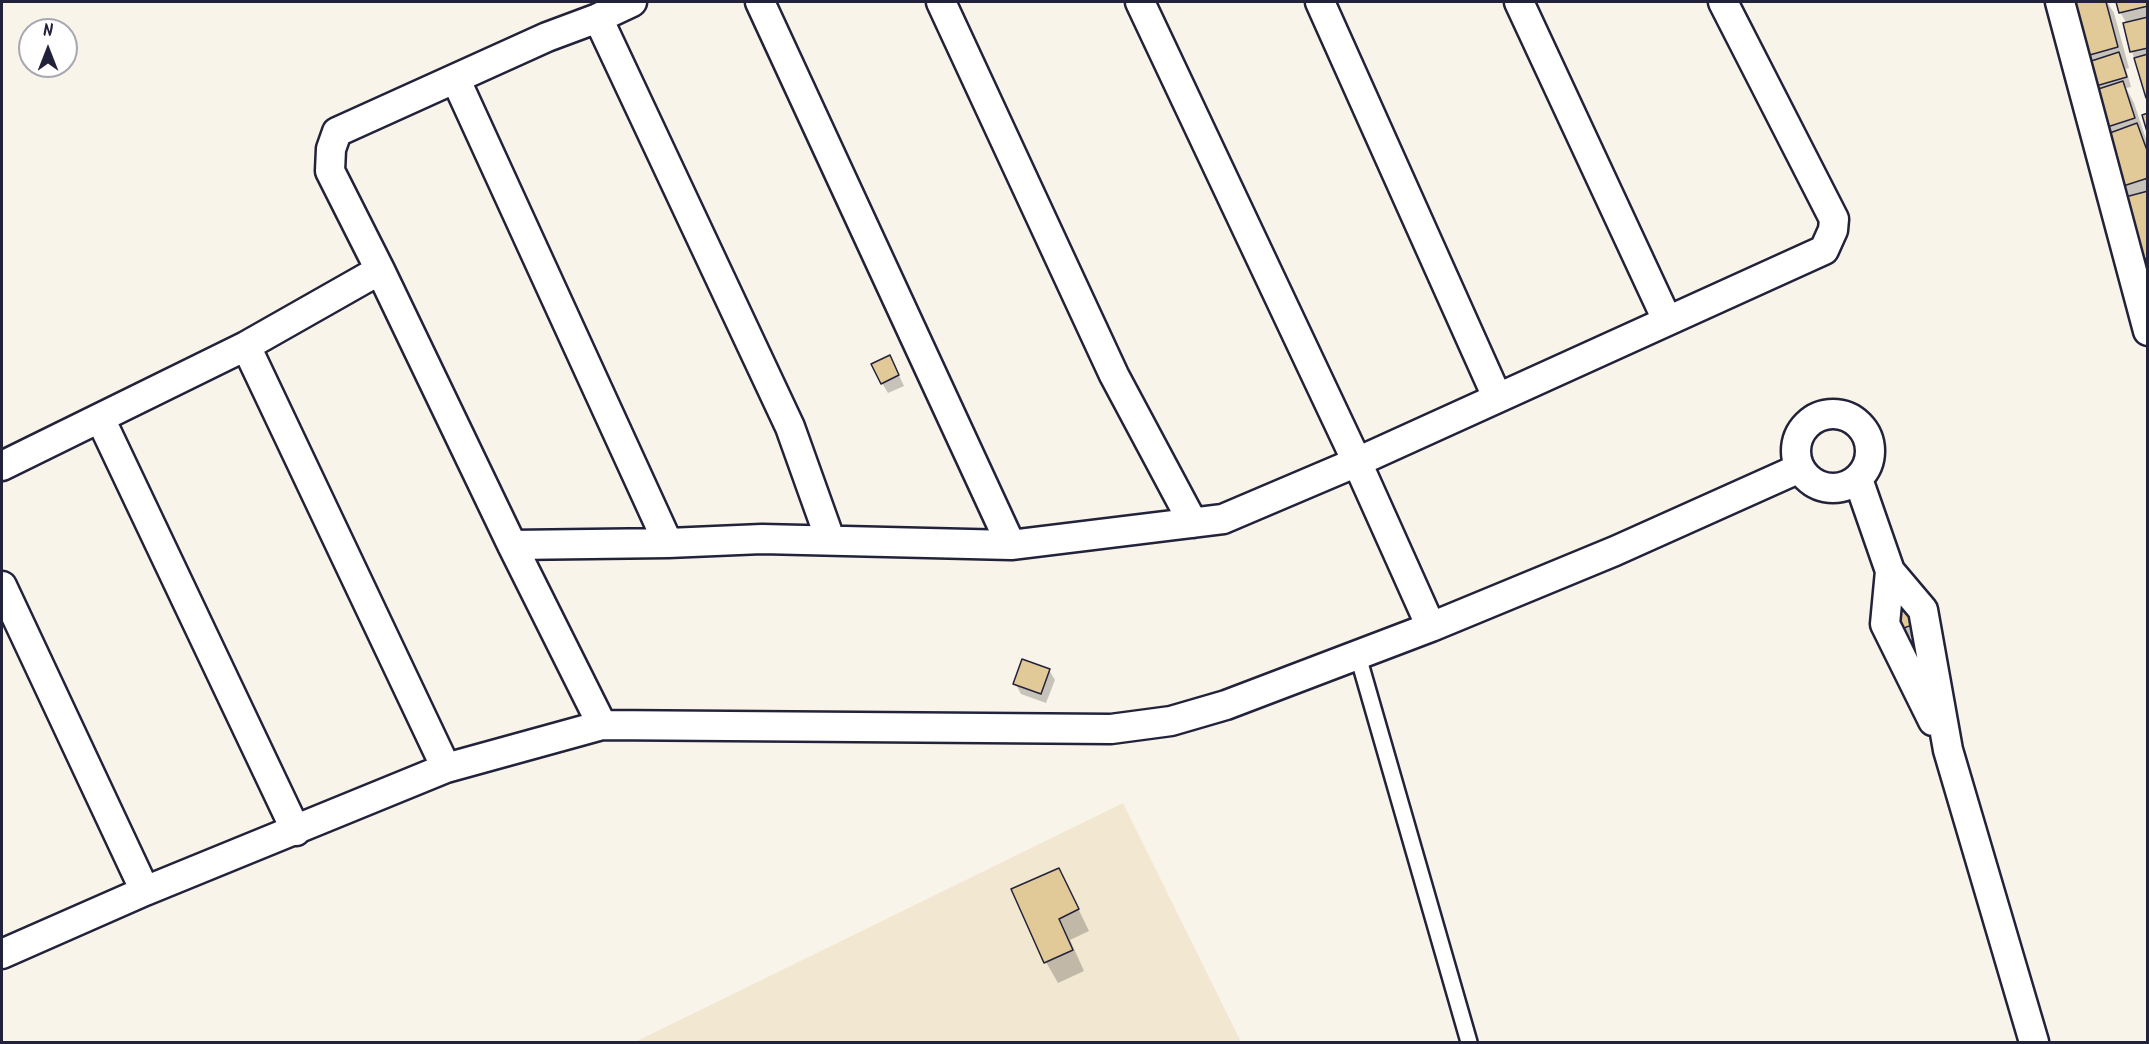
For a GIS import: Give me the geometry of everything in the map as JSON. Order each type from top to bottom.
[{"type":"street","points":[[602,725],[330,171],[331,149],[337,132],[547,37],[632,2]]},
{"type":"street","points":[[760,2],[1011,545]]},
{"type":"street","points":[[940,2],[1114,375],[1193,523]]},
{"type":"street","points":[[1140,2],[1357,462],[1431,627]]},
{"type":"street","points":[[1320,2],[1497,397]]},
{"type":"street","points":[[1519,2],[1667,320]]},
{"type":"street","points":[[512,545],[668,543],[762,538],[1011,545],[1223,519],[1357,462],[1824,250],[1833,230],[1834,219],[1723,2]]},
{"type":"street","points":[[2060,2],[2148,331]]},
{"type":"street","points":[[597,18],[790,428],[830,539]]},
{"type":"street","points":[[456,80],[668,543]]},
{"type":"street","points":[[2,466],[246,346],[380,270]]},
{"type":"street","points":[[246,346],[446,768]]},
{"type":"street","points":[[1831,414],[1855,421],[1864,431],[1869,443],[1870,456],[1866,468],[1858,479],[1846,486],[1833,488],[1820,486],[1808,479],[1800,468],[1796,457],[1797,444],[1808,423],[1831,414]]},
{"type":"street","points":[[100,418],[296,831]]},
{"type":"street","points":[[2,954],[145,891],[446,768],[602,725],[1111,729],[1171,721],[1226,705],[1431,627],[1615,551],[1800,468]]},
{"type":"street","points":[[1858,479],[1890,571],[1923,610],[1948,750],[2034,1042]]},
{"type":"street","points":[[1890,571],[1885,624],[1948,750]]},
{"type":"street","points":[[2,586],[145,891]]},
{"type":"lane","points":[[1358,656],[1469,1042]]},
{"type":"shaded area","points":[[1123,803],[1241,1042],[635,1042]]},
{"type":"building","points":[[2064,2],[2106,2],[2118,47],[2079,58]]},
{"type":"building","points":[[2116,2],[2148,2],[2148,6],[2119,13]]},
{"type":"building","points":[[2148,17],[2148,48],[2130,52],[2123,23]]},
{"type":"building","points":[[2119,52],[2127,77],[2089,88],[2082,64]]},
{"type":"building","points":[[2148,54],[2148,97],[2146,98],[2134,58]]},
{"type":"building","points":[[2123,81],[2135,118],[2098,130],[2086,93]]},
{"type":"building","points":[[2148,113],[2148,135],[2142,115]]},
{"type":"building","points":[[2137,123],[2148,153],[2148,178],[2117,188],[2099,137]]},
{"type":"building","points":[[2148,191],[2148,258],[2132,263],[2114,200]]},
{"type":"building","points":[[890,355],[899,375],[881,384],[871,364]]},
{"type":"building","points":[[1908,601],[1917,623],[1899,630],[1890,608]]},
{"type":"building","points":[[1022,659],[1050,669],[1041,694],[1013,684]]},
{"type":"building","points":[[1059,868],[1079,909],[1059,919],[1073,950],[1044,963],[1011,889]]}]
